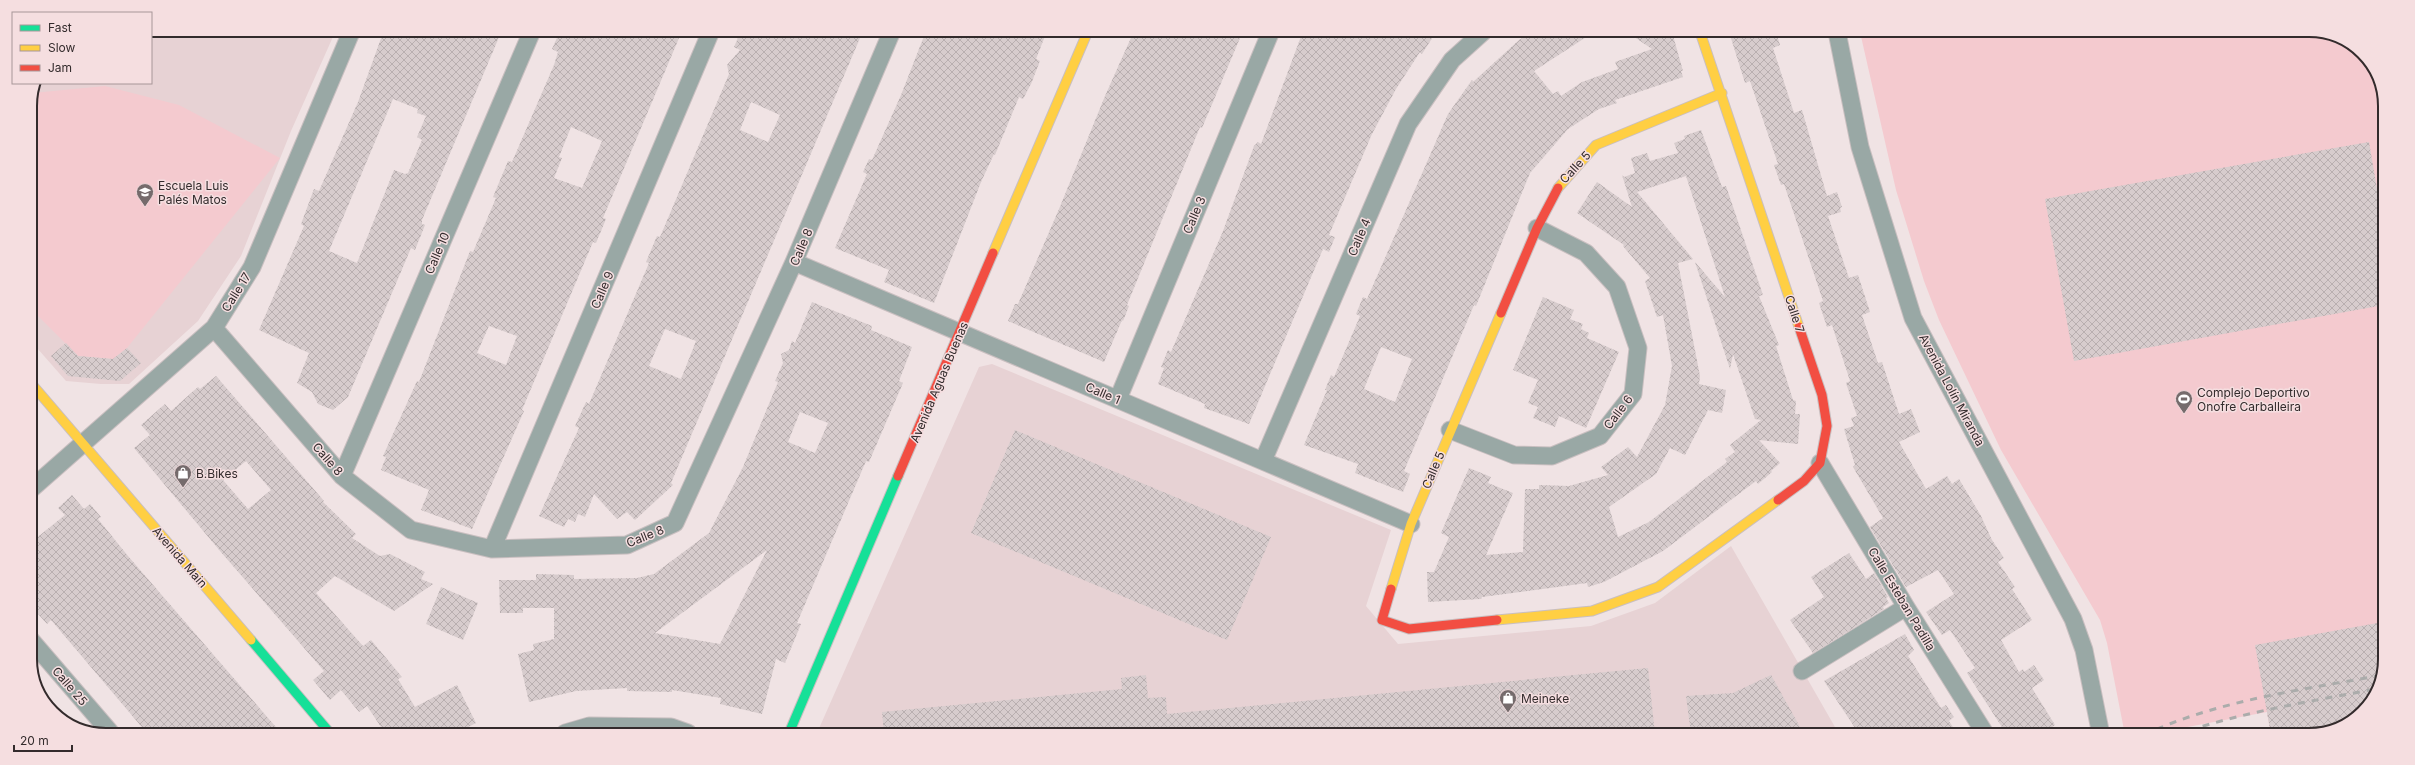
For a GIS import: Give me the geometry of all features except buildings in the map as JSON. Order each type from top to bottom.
[{"type":"street","name":"Calle 17","points":[[37,484],[214,328],[252,267],[349,37]]},
{"type":"street","name":"Calle 10","points":[[342,476],[529,37]]},
{"type":"street","name":"Calle 9","points":[[492,549],[708,37]]},
{"type":"street","name":"Calle 8","points":[[214,328],[342,476],[412,530],[492,549],[627,545],[675,524],[794,262],[889,37]]},
{"type":"street","name":"Avenida Aguas Buenas","points":[[791,728],[1085,37]]},
{"type":"street","name":"Calle 3","points":[[1118,399],[1269,37]]},
{"type":"street","name":"Calle 4","points":[[1263,460],[1408,124],[1452,60],[1477,37]]},
{"type":"street","name":"Calle 7","points":[[1702,37],[1722,93],[1822,395],[1827,426],[1820,463]]},
{"type":"street","name":"Avenida Lolín Miranda","points":[[1838,37],[1860,147],[1913,318],[2073,619],[2084,650],[2100,728]]},
{"type":"street","name":"Calle 5","points":[[1722,93],[1596,145],[1560,183],[1537,228],[1411,524],[1382,620],[1409,629],[1592,611],[1658,587],[1804,481],[1820,463]]},
{"type":"street","name":"Calle 6","points":[[1450,430],[1514,454],[1552,456],[1600,436],[1633,394],[1638,348],[1617,287],[1586,253],[1537,228]]},
{"type":"street","name":"Calle 1","points":[[794,262],[1411,524]]},
{"type":"street","name":"Avenida Main","points":[[37,390],[326,728]]},
{"type":"street","name":"Calle Esteban Padilla","points":[[1820,463],[1906,607],[1982,728]]},
{"type":"street","points":[[1802,671],[1906,607]]},
{"type":"street","name":"Calle 25","points":[[37,647],[107,728]]},
{"type":"street","points":[[582,728],[589,726],[674,728]]},
{"type":"shaded area","name":"Escuela Luis Palés Matos","points":[[152,37],[333,37],[291,131],[241,256],[198,321],[129,384],[101,384],[66,381],[37,348],[37,106],[38,93],[41,84],[152,84]]},
{"type":"shaded area","name":"Complejo Deportivo Onofre Carballeira","points":[[1861,37],[2309,37],[2327,39],[2335,42],[2354,54],[2364,64],[2374,84],[2378,102],[2378,659],[2376,677],[2371,689],[2358,708],[2343,719],[2322,727],[2270,728],[2267,712],[2182,728],[2124,728],[2107,643],[2100,620],[2001,450],[1939,320],[1924,281],[1896,190]]},
{"type":"shaded area","name":"Escuela Luis Palés Matos","points":[[105,86],[179,105],[280,158],[127,348],[113,359],[78,356],[37,315],[38,92]]},
{"type":"shaded area","points":[[992,364],[1391,530],[1366,606],[1398,644],[1591,626],[1655,603],[1731,546],[1836,728],[819,728],[979,367]]},
{"type":"railway","points":[[2160,728],[2201,713],[2231,705],[2291,691],[2376,676]]},
{"type":"railway","points":[[2197,728],[2300,703],[2370,690]]},
{"type":"traffic: fast","points":[[791,728],[898,476]]},
{"type":"traffic: fast","points":[[251,640],[326,728]]},
{"type":"traffic: slow","points":[[993,253],[1085,37]]},
{"type":"traffic: slow","points":[[1702,37],[1799,327]]},
{"type":"traffic: slow","points":[[1558,188],[1596,145],[1722,93]]},
{"type":"traffic: slow","points":[[1391,589],[1411,524],[1501,313]]},
{"type":"traffic: slow","points":[[37,390],[251,640]]},
{"type":"traffic: slow","points":[[1497,620],[1592,611],[1658,587],[1778,500]]},
{"type":"traffic: jam","points":[[1501,313],[1537,228],[1558,188]]},
{"type":"traffic: jam","points":[[898,476],[993,253]]},
{"type":"traffic: jam","points":[[1778,500],[1804,481],[1820,463],[1827,426],[1822,395],[1799,327]]},
{"type":"traffic: jam","points":[[1391,589],[1382,620],[1409,629],[1497,620]]},
{"type":"place","name":"Escuela Luis Palés Matos","points":[[145,207]]},
{"type":"place","name":"Complejo Deportivo Onofre Carballeira","points":[[2184,414]]},
{"type":"place","name":"B.Bikes","points":[[183,488]]},
{"type":"place","name":"Meineke","points":[[1508,713]]}]
